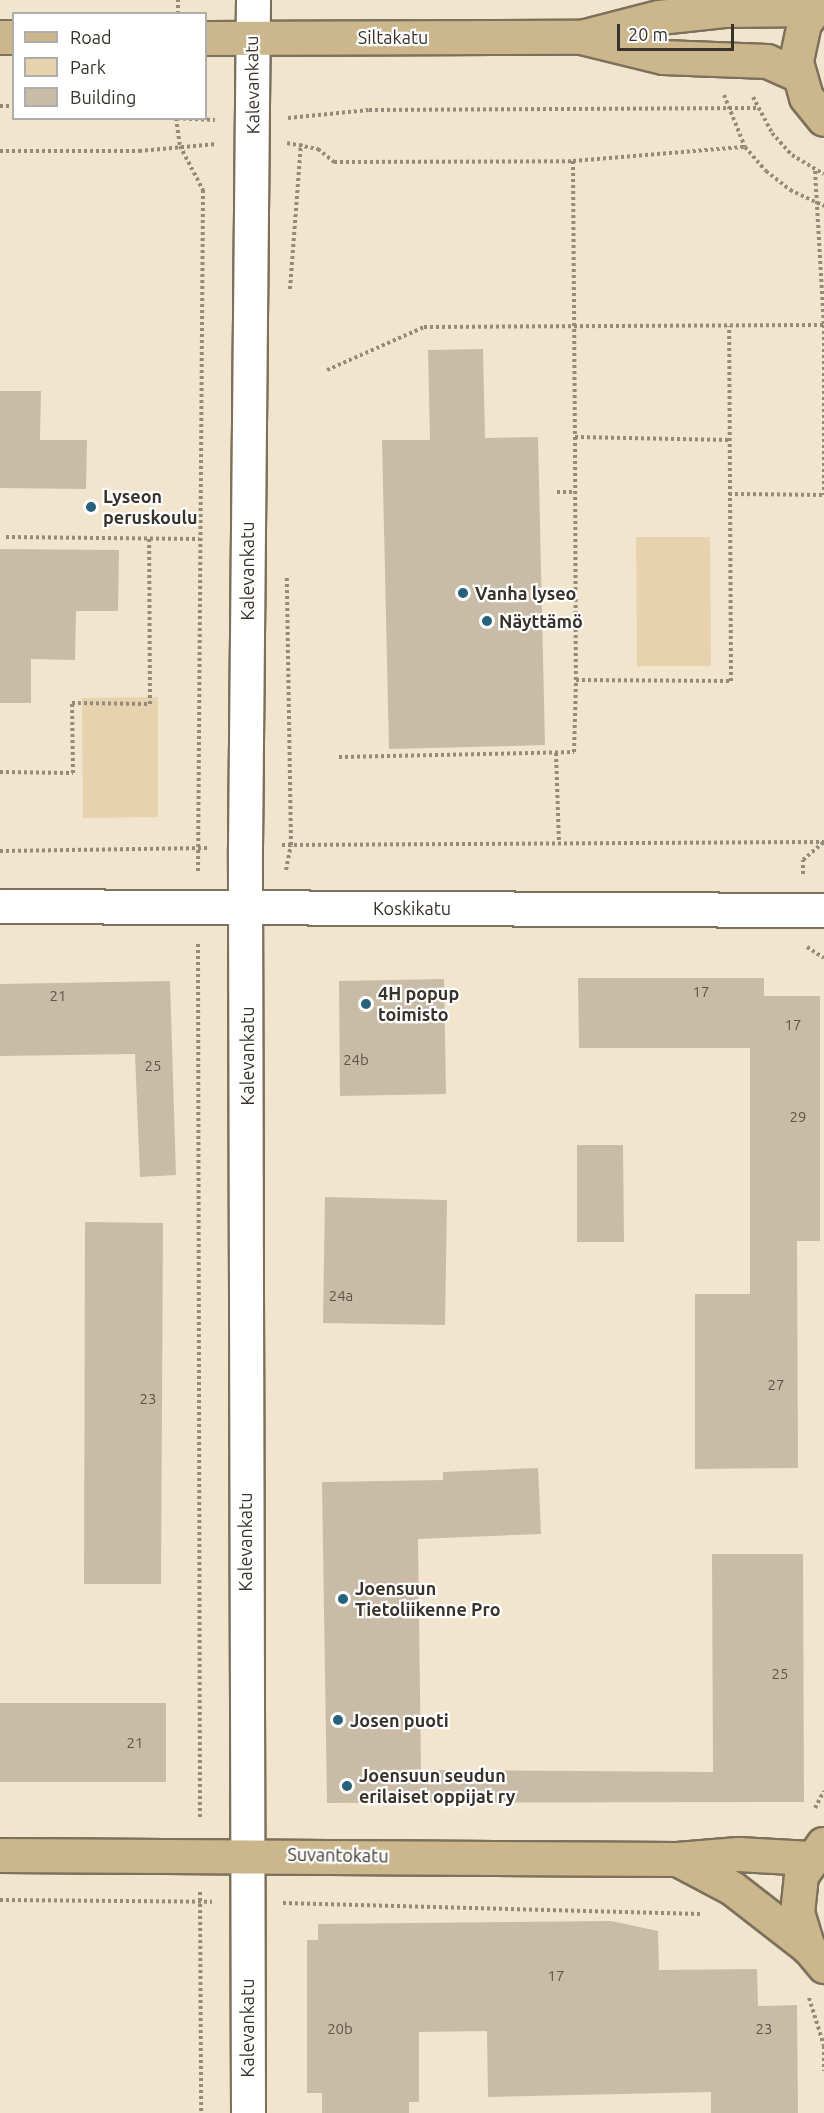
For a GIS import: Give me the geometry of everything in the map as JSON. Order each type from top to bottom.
[{"type":"main road","name":"Siltakatu","points":[[581,37],[659,17],[817,4]]},
{"type":"main road","points":[[817,4],[797,42],[796,74],[806,97],[824,119]]},
{"type":"main road","name":"Siltakatu","points":[[207,38],[581,37],[663,57],[767,61],[796,74]]},
{"type":"main road","points":[[816,1956],[796,1912],[797,1893],[817,1850]]},
{"type":"main road","name":"Suvantokatu","points":[[0,1855],[247,1854],[677,1859],[817,1850]]},
{"type":"main road","name":"Suvantokatu","points":[[677,1859],[732,1888],[816,1956]]},
{"type":"street","name":"Kalevankatu","points":[[248,2113],[246,1902],[247,907],[245,848],[253,0]]},
{"type":"street","name":"Koskikatu","points":[[0,906],[824,910]]},
{"type":"path","points":[[717,59],[726,111],[746,147],[774,178],[821,205]]},
{"type":"path","points":[[0,151],[180,146],[369,110],[726,111],[757,108]]},
{"type":"path","points":[[174,120],[180,146],[203,190],[198,849],[201,2113]]},
{"type":"path","points":[[181,120],[253,131],[301,143],[334,162],[573,161],[746,147]]},
{"type":"path","points":[[300,153],[301,143]]},
{"type":"path","points":[[339,757],[574,752],[576,680],[573,161]]},
{"type":"path","points":[[729,494],[824,495],[821,205],[815,171]]},
{"type":"path","points":[[327,370],[424,327],[824,325]]},
{"type":"path","points":[[576,680],[730,681],[729,326]]},
{"type":"path","points":[[574,437],[729,440]]},
{"type":"path","points":[[558,492],[575,492]]},
{"type":"path","points":[[6,537],[199,538]]},
{"type":"path","points":[[0,772],[73,773],[72,704],[150,704],[148,538]]},
{"type":"path","points":[[556,753],[559,843]]},
{"type":"path","points":[[0,851],[559,843],[824,842]]},
{"type":"path","points":[[0,1900],[246,1902],[704,1914]]},
{"type":"green space","points":[[636,537],[710,537],[711,666],[637,666]]},
{"type":"green space","points":[[158,697],[158,817],[83,818],[82,698]]},
{"type":"building","name":"Vanha lyseo","points":[[483,349],[485,438],[538,437],[545,745],[389,749],[382,440],[430,440],[428,350]]},
{"type":"building","points":[[0,391],[41,391],[40,440],[87,440],[86,489],[0,488]]},
{"type":"building","points":[[0,549],[119,550],[118,611],[76,611],[75,660],[31,659],[31,703],[0,703]]},
{"type":"building","points":[[578,978],[764,978],[764,996],[820,996],[820,1241],[797,1241],[798,1468],[695,1469],[695,1294],[750,1294],[750,1048],[579,1048]]},
{"type":"building","points":[[444,979],[446,1094],[340,1096],[339,981]]},
{"type":"building","points":[[170,981],[176,1175],[140,1177],[135,1054],[0,1056],[0,984]]},
{"type":"building","points":[[577,1145],[623,1145],[624,1242],[577,1242]]},
{"type":"building","points":[[325,1197],[447,1200],[445,1325],[323,1323]]},
{"type":"building","points":[[85,1222],[163,1223],[161,1584],[84,1584]]},
{"type":"building","points":[[538,1468],[541,1534],[418,1539],[421,1770],[713,1772],[712,1554],[803,1554],[804,1802],[327,1803],[322,1482],[443,1480],[443,1472]]},
{"type":"building","points":[[0,1703],[166,1703],[166,1782],[0,1782]]},
{"type":"building","points":[[611,1921],[658,1931],[659,1970],[757,1969],[758,2006],[797,2005],[798,2113],[711,2113],[711,2092],[488,2097],[487,2031],[419,2032],[419,2102],[409,2102],[409,2113],[322,2113],[322,2093],[307,2093],[307,1940],[318,1940],[318,1924]]},
{"type":"place","name":"Lyseon peruskoulu","points":[[91,507]]},
{"type":"place","name":"Vanha lyseo","points":[[463,593]]},
{"type":"place","name":"Näyttämö","points":[[487,621]]},
{"type":"place","name":"4H popup toimisto","points":[[366,1004]]},
{"type":"place","name":"Joensuun Tietoliikenne Pro","points":[[343,1599]]},
{"type":"place","name":"Josen puoti","points":[[338,1720]]},
{"type":"place","name":"Joensuun seudun erilaiset oppijat ry","points":[[347,1786]]}]
